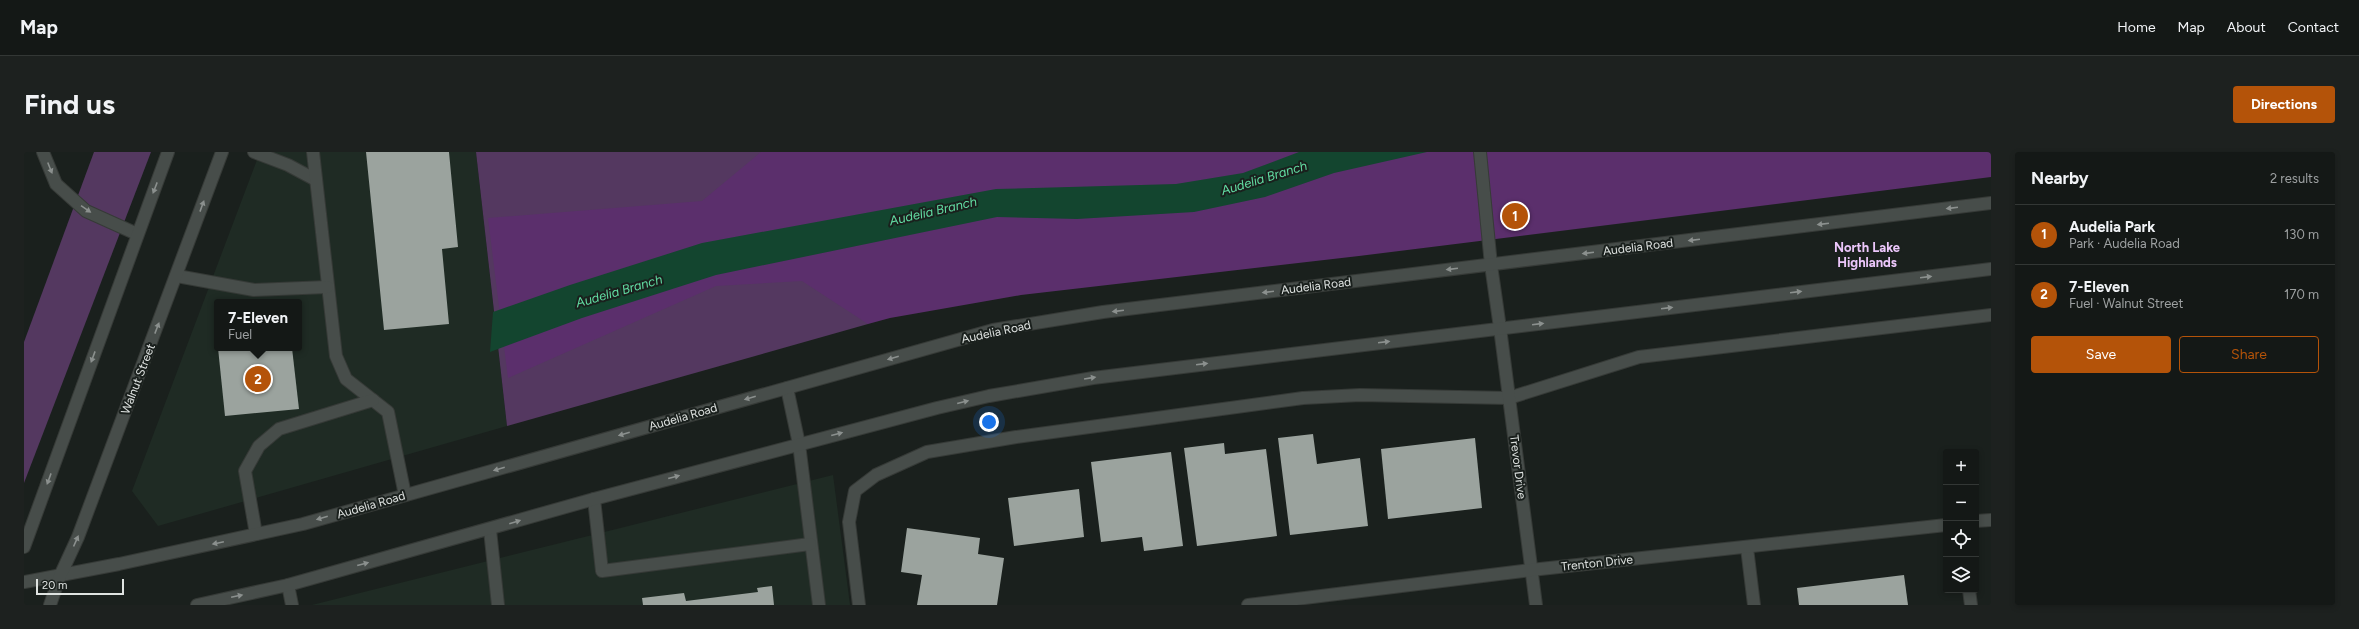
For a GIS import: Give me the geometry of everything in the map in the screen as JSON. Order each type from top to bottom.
[{"type":"main road","points":[[43,152],[56,184],[86,211],[137,234]]},
{"type":"main road","points":[[24,546],[168,152]]},
{"type":"main road","name":"Walnut Street","points":[[50,605],[60,576],[78,537],[177,276],[222,152]]},
{"type":"main road","points":[[254,152],[288,165],[316,180]]},
{"type":"main road","points":[[313,152],[336,356],[346,379],[388,412],[405,495]]},
{"type":"main road","name":"Trevor Drive","points":[[1480,152],[1491,265],[1536,605]]},
{"type":"main road","name":"Audelia Road","points":[[24,582],[60,576],[256,534],[405,495],[993,330],[1103,312],[1991,203]]},
{"type":"main road","points":[[198,605],[288,585],[490,530],[594,499],[799,444],[989,396],[1093,378],[1991,269]]},
{"type":"main road","points":[[177,276],[254,290],[328,287]]},
{"type":"main road","points":[[859,605],[849,522],[855,491],[876,475],[927,452],[1016,437],[1303,398],[1360,395],[1509,398],[1639,357],[1991,315]]},
{"type":"main road","points":[[787,388],[799,444],[810,544],[819,605]]},
{"type":"main road","points":[[256,534],[245,471],[259,446],[279,429],[373,400]]},
{"type":"main road","points":[[594,499],[602,571],[810,544]]},
{"type":"main road","points":[[1979,521],[1991,520]]},
{"type":"main road","name":"Trenton Drive","points":[[1248,605],[1318,601],[1531,570],[1747,548],[1943,525]]},
{"type":"main road","points":[[490,530],[498,605]]},
{"type":"main road","points":[[1747,548],[1754,605]]},
{"type":"main road","points":[[288,585],[292,605]]},
{"type":"main road","points":[[1969,593],[1971,605]]},
{"type":"shaded area","points":[[94,152],[151,152],[24,483],[24,342]]},
{"type":"shaded area","points":[[260,152],[476,152],[507,426],[158,526],[132,491]]},
{"type":"shaded area","points":[[476,152],[864,152],[868,324],[507,426]]},
{"type":"shaded area","points":[[761,152],[1991,152],[1991,177],[1359,256],[1021,295],[890,318],[868,324],[802,281],[716,286],[508,378],[488,218],[702,201]]},
{"type":"shaded area","points":[[833,475],[850,605],[312,605]]},
{"type":"water","name":"Audelia Branch","points":[[1299,152],[1427,152],[1334,173],[1265,197],[1194,212],[1077,219],[997,217],[716,275],[582,318],[490,352],[493,312],[570,285],[702,243],[996,189],[1176,184],[1243,173]]},
{"type":"building","points":[[366,152],[449,152],[458,247],[442,249],[449,324],[384,330]]},
{"type":"building","points":[[218,351],[292,351],[299,409],[225,416]]},
{"type":"building","points":[[1313,434],[1317,464],[1360,458],[1368,526],[1290,535],[1278,438]]},
{"type":"building","points":[[1475,438],[1482,508],[1388,519],[1381,449]]},
{"type":"building","points":[[1224,443],[1225,454],[1266,449],[1277,536],[1197,546],[1184,448]]},
{"type":"building","points":[[1171,452],[1183,546],[1144,551],[1142,537],[1101,542],[1091,462]]},
{"type":"building","points":[[1079,489],[1084,537],[1014,546],[1008,498]]},
{"type":"building","points":[[907,528],[980,538],[978,554],[1004,558],[997,605],[917,605],[922,575],[901,572]]},
{"type":"building","points":[[1904,575],[1908,605],[1799,605],[1797,588]]},
{"type":"building","points":[[772,586],[774,605],[643,605],[642,598],[684,593],[686,601],[758,592],[757,588]]},
{"type":"place","name":"Audelia Park","points":[[1515,216]]},
{"type":"place","name":"7-Eleven","points":[[258,379]]},
{"type":"district","name":"North Lake Highlands","points":[[1867,254]]}]
